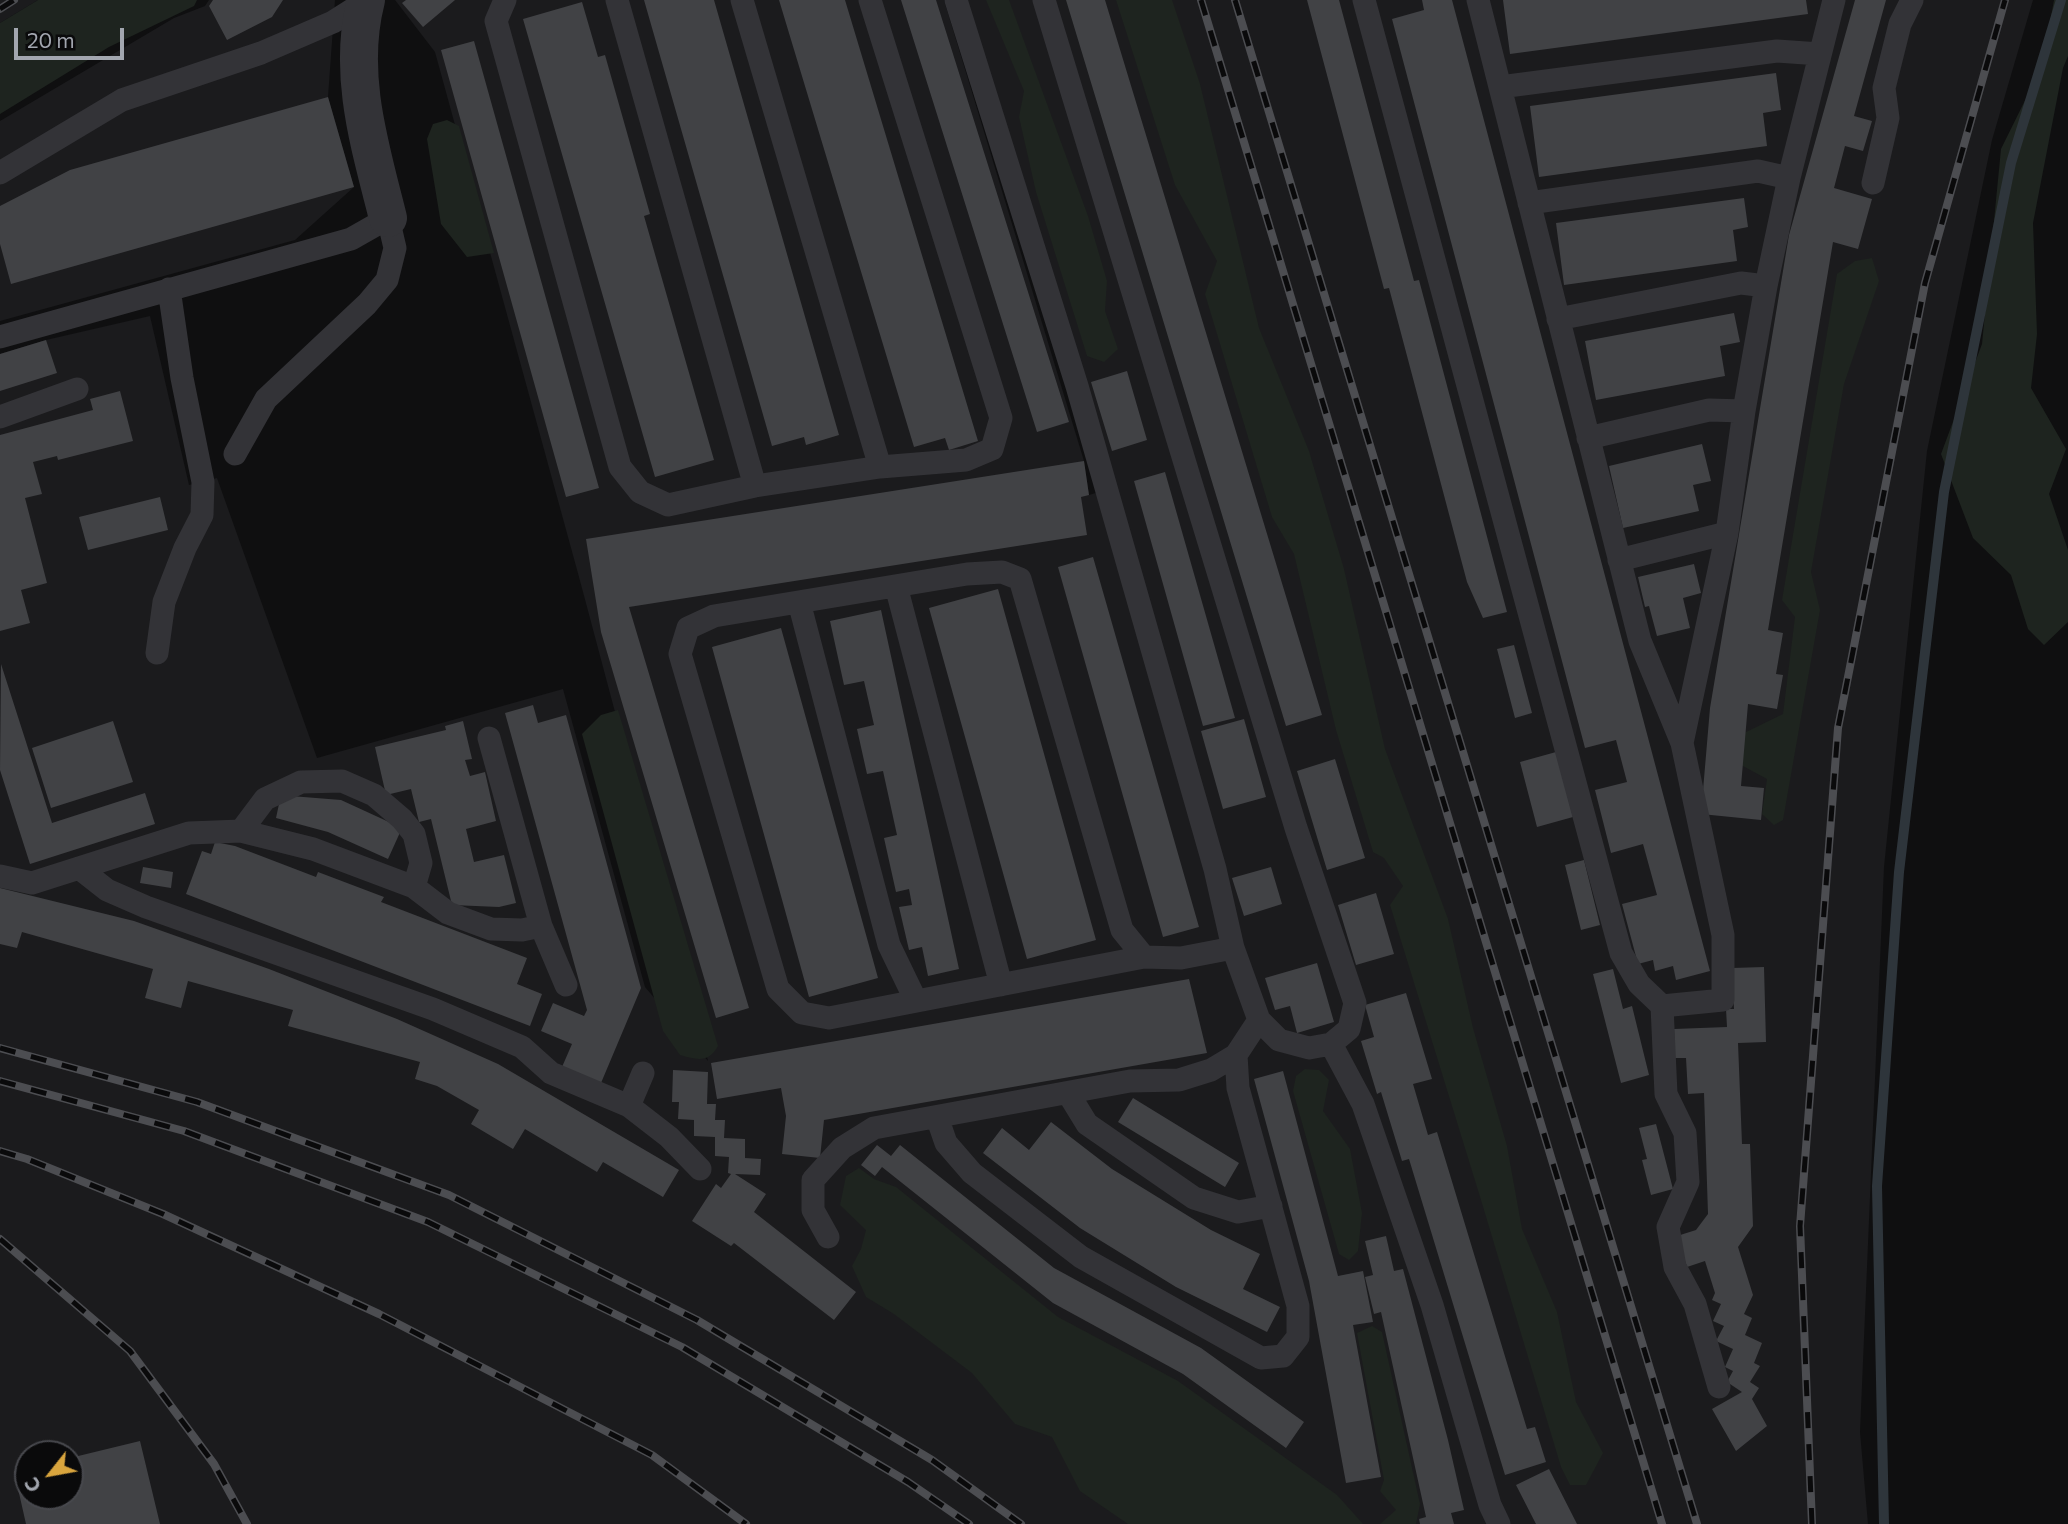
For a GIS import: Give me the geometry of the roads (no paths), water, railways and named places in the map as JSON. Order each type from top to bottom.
[{"type":"street","points":[[366,1],[357,55],[363,117],[388,218]]},
{"type":"lane","points":[[505,0],[496,21],[620,467],[640,492],[668,505],[755,486],[880,467],[966,460],[992,449],[1001,418],[870,0]]},
{"type":"lane","points":[[617,0],[755,486]]},
{"type":"lane","points":[[742,0],[880,467]]},
{"type":"lane","points":[[956,0],[1077,386],[1215,869],[1233,948],[1259,1020],[1279,1040],[1309,1048],[1331,1044],[1349,1029],[1355,1003],[1296,828],[1044,0]]},
{"type":"lane","points":[[1364,0],[1621,953],[1639,984],[1662,1006],[1666,1094],[1685,1133],[1688,1182],[1668,1227],[1675,1267],[1695,1304],[1719,1387]]},
{"type":"lane","points":[[1478,0],[1640,641],[1682,743],[1723,935],[1723,1000],[1662,1006]]},
{"type":"lane","points":[[1682,743],[1727,533],[1744,411],[1788,178],[1834,0]]},
{"type":"lane","points":[[1873,183],[1888,118],[1884,88],[1900,24],[1912,0]]},
{"type":"lane","points":[[0,173],[122,100],[261,53],[333,22],[366,1]]},
{"type":"lane","points":[[1500,87],[1777,51],[1821,54]]},
{"type":"lane","points":[[1529,204],[1758,171],[1788,178]]},
{"type":"lane","points":[[0,337],[351,239],[388,218],[395,248],[387,280],[367,304],[266,399],[235,454]]},
{"type":"lane","points":[[1558,319],[1741,284],[1766,286]]},
{"type":"lane","points":[[158,653],[164,602],[185,548],[202,515],[203,493],[169,289]]},
{"type":"lane","points":[[0,417],[77,389]]},
{"type":"lane","points":[[1588,438],[1709,410],[1744,411]]},
{"type":"lane","points":[[1619,560],[1727,533]]},
{"type":"lane","points":[[1144,957],[1122,930],[1020,579],[1002,572],[967,574],[714,616],[688,628],[681,654],[770,962],[778,989],[802,1013],[828,1018],[1144,957],[1181,958],[1233,948]]},
{"type":"lane","points":[[896,586],[1002,985]]},
{"type":"lane","points":[[799,602],[889,945],[916,1001]]},
{"type":"lane","points":[[489,738],[541,926],[566,985]]},
{"type":"lane","points":[[241,831],[265,799],[301,782],[342,781],[374,795],[402,818],[414,834],[421,863],[414,887]]},
{"type":"lane","points":[[0,876],[32,883],[189,833],[241,831],[313,849],[414,887],[448,913],[491,929],[522,930],[541,926]]},
{"type":"lane","points":[[79,868],[107,890],[146,907],[433,1009],[522,1047],[551,1073],[629,1106],[669,1137],[700,1169]]},
{"type":"lane","points":[[828,1237],[813,1210],[813,1180],[842,1147],[874,1128],[1130,1081],[1179,1080],[1212,1070],[1236,1055],[1259,1020]]},
{"type":"lane","points":[[1331,1044],[1363,1104],[1432,1306],[1490,1504],[1499,1524]]},
{"type":"lane","points":[[937,1117],[946,1143],[972,1173],[1081,1257],[1262,1358],[1283,1356],[1298,1337],[1298,1306],[1238,1088],[1236,1055]]},
{"type":"lane","points":[[629,1106],[643,1073]]},
{"type":"lane","points":[[1068,1093],[1087,1124],[1194,1198],[1238,1212],[1271,1206]]},
{"type":"waterway","points":[[1884,1524],[1877,1186],[1899,872],[1944,492],[2011,163],[2061,0]]},
{"type":"railway","points":[[0,9],[14,0]]},
{"type":"railway","points":[[1201,0],[1662,1524]]},
{"type":"railway","points":[[1235,0],[1697,1524]]},
{"type":"railway","points":[[1812,1524],[1800,1226],[1838,728],[1925,283],[2005,0]]},
{"type":"railway","points":[[0,1048],[197,1102],[449,1195],[697,1320],[932,1460],[1021,1524]]},
{"type":"railway","points":[[0,1081],[184,1131],[428,1222],[682,1347],[908,1482],[969,1524]]},
{"type":"railway","points":[[0,1151],[27,1159],[163,1214],[379,1314],[652,1455],[746,1524]]},
{"type":"railway","points":[[0,1239],[130,1351],[214,1464],[247,1524]]}]
